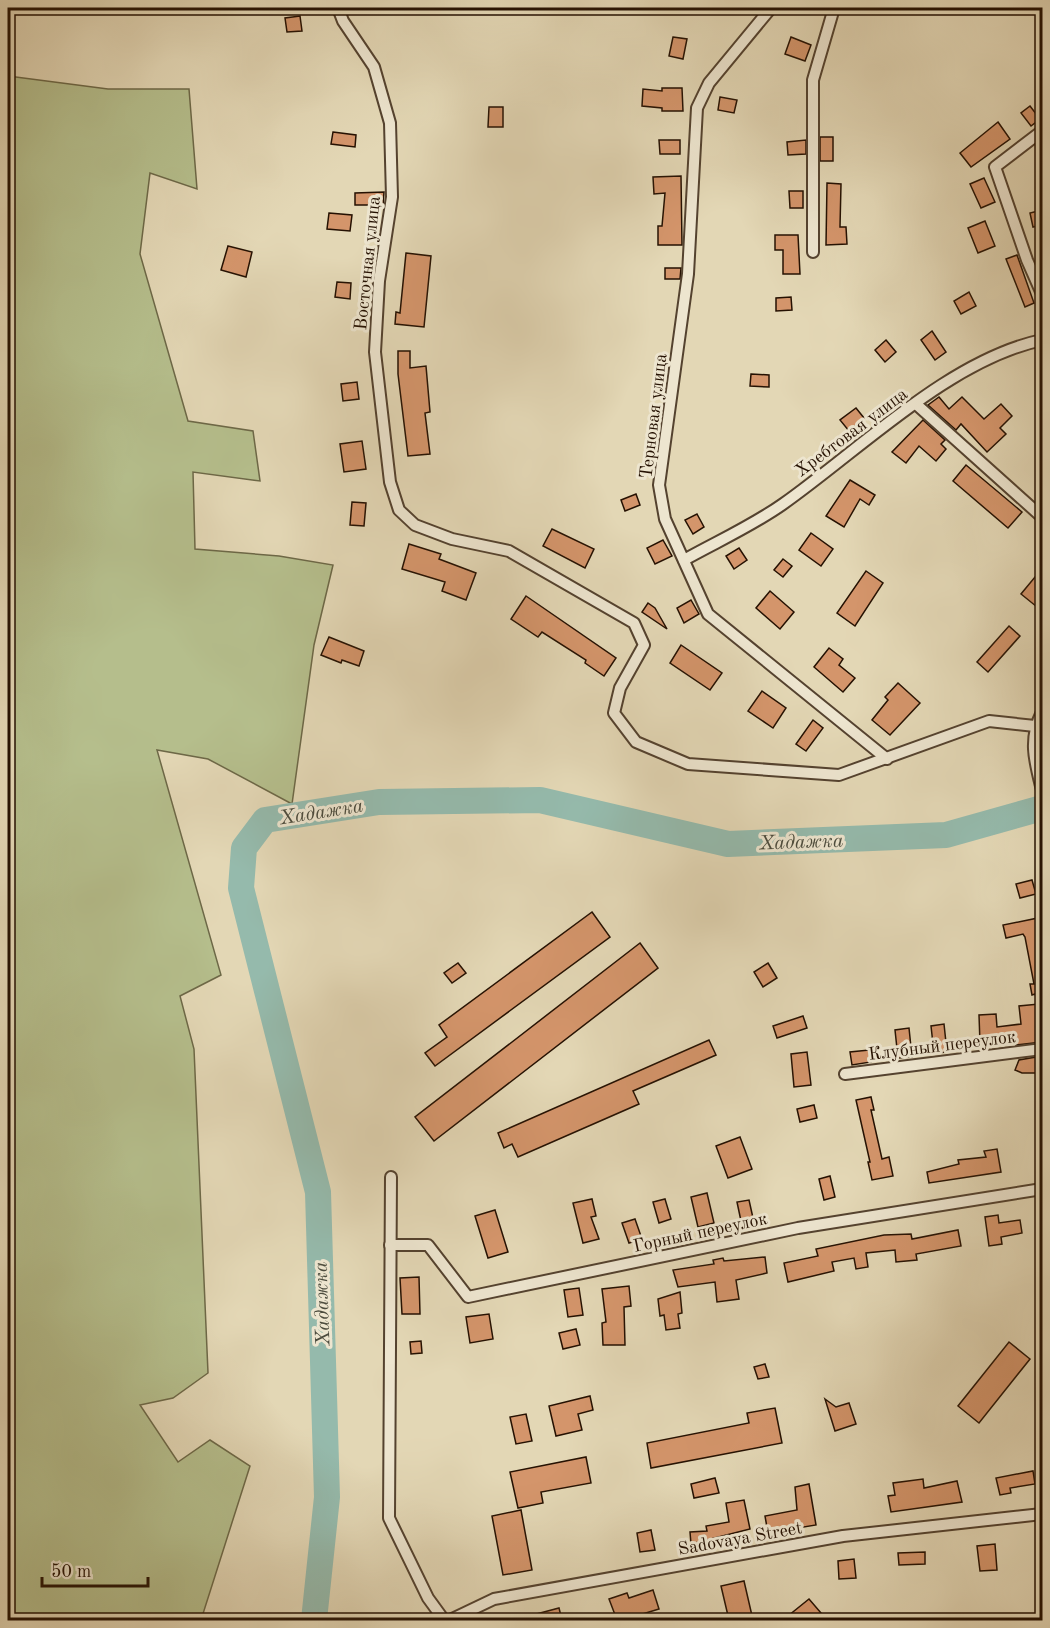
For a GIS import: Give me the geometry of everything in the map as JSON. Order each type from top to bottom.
[{"type":"street","name":"Восточная улица","points":[[338,8],[343,21],[374,67],[390,123],[392,197],[379,281],[375,352],[390,482],[399,510],[415,525],[452,539],[509,551],[634,623],[644,645],[620,688],[614,713],[636,742],[688,764],[839,776],[887,759]]},
{"type":"street","name":"Терновая улица","points":[[771,8],[709,83],[697,108],[687,274],[659,485],[665,519],[708,614],[887,759]]},
{"type":"street","points":[[813,252],[813,80],[834,8]]},
{"type":"street","points":[[1042,131],[995,167],[1027,260],[1042,294]]},
{"type":"street","name":"Хребтовая улица","points":[[684,560],[781,506],[940,386],[1019,345],[1042,340]]},
{"type":"street","points":[[916,404],[1042,516]]},
{"type":"street","points":[[1042,712],[1035,726],[1032,745],[1042,790]]},
{"type":"street","points":[[887,759],[989,721],[1035,726]]},
{"type":"street","name":"Клубный переулок","points":[[845,1074],[1042,1049]]},
{"type":"street","points":[[391,1177],[389,1518],[428,1598],[444,1620]]},
{"type":"street","name":"Горный переулок","points":[[390,1245],[428,1245],[468,1297],[798,1228],[1042,1189]]},
{"type":"street","name":"Sadovaya Street","points":[[450,1620],[494,1599],[843,1536],[1042,1514]]},
{"type":"green space","points":[[8,76],[108,89],[189,89],[197,189],[150,173],[140,254],[188,421],[253,431],[260,481],[193,472],[195,549],[279,556],[333,565],[314,645],[292,804],[208,759],[157,750],[221,975],[180,996],[194,1049],[208,1373],[173,1398],[140,1405],[178,1462],[210,1440],[250,1466],[201,1620],[8,1620]]},
{"type":"building","points":[[300,16],[302,31],[287,32],[285,18]]},
{"type":"building","points":[[673,37],[687,39],[683,59],[669,56]]},
{"type":"building","points":[[791,37],[811,45],[805,61],[785,54]]},
{"type":"building","points":[[662,88],[682,88],[683,111],[662,111],[662,108],[642,106],[643,89],[662,91]]},
{"type":"building","points":[[720,97],[737,100],[734,113],[718,110]]},
{"type":"building","points":[[1030,106],[1040,119],[1031,126],[1021,113]]},
{"type":"building","points":[[489,107],[503,107],[503,127],[488,127]]},
{"type":"building","points":[[998,122],[1010,139],[971,167],[960,153]]},
{"type":"building","points":[[333,132],[356,135],[355,147],[331,144]]},
{"type":"building","points":[[820,137],[833,137],[833,161],[820,161]]},
{"type":"building","points":[[659,140],[680,140],[680,154],[660,154]]},
{"type":"building","points":[[806,140],[806,154],[788,155],[787,142]]},
{"type":"building","points":[[681,176],[682,245],[658,245],[658,226],[662,226],[665,193],[654,194],[653,177]]},
{"type":"building","points":[[984,178],[995,202],[981,208],[970,184]]},
{"type":"building","points":[[827,183],[841,184],[840,227],[846,227],[847,244],[826,245]]},
{"type":"building","points":[[789,191],[803,191],[803,208],[790,208]]},
{"type":"building","points":[[384,192],[383,205],[355,205],[355,193]]},
{"type":"building","points":[[1042,210],[1042,225],[1033,227],[1030,213]]},
{"type":"building","points":[[329,213],[352,215],[350,231],[327,229]]},
{"type":"building","points":[[985,221],[995,246],[978,253],[968,228]]},
{"type":"building","points":[[775,235],[798,235],[800,274],[783,274],[783,250],[775,250]]},
{"type":"building","points":[[228,246],[252,252],[246,277],[221,270]]},
{"type":"building","points":[[406,253],[431,256],[424,327],[395,324],[396,312],[400,313]]},
{"type":"building","points":[[1017,255],[1034,303],[1025,307],[1006,259]]},
{"type":"building","points":[[665,268],[681,268],[680,279],[665,279]]},
{"type":"building","points":[[337,282],[351,283],[350,299],[335,297]]},
{"type":"building","points":[[969,292],[976,306],[961,314],[954,301]]},
{"type":"building","points":[[791,297],[792,310],[776,311],[776,298]]},
{"type":"building","points":[[932,331],[946,352],[935,360],[921,340]]},
{"type":"building","points":[[886,340],[896,352],[885,362],[875,350]]},
{"type":"building","points":[[398,351],[410,351],[410,368],[426,366],[430,412],[425,413],[430,454],[408,456],[398,374]]},
{"type":"building","points":[[751,374],[769,375],[769,387],[750,386]]},
{"type":"building","points":[[357,382],[359,399],[343,401],[341,384]]},
{"type":"building","points":[[939,397],[949,409],[962,397],[984,419],[1001,404],[1012,416],[1000,428],[1006,434],[987,452],[961,424],[956,430],[928,405]]},
{"type":"building","points":[[856,408],[864,418],[849,431],[840,420]]},
{"type":"building","points":[[923,420],[945,440],[941,444],[946,449],[936,461],[919,446],[906,463],[892,452]]},
{"type":"building","points":[[362,441],[366,469],[344,472],[340,444]]},
{"type":"building","points":[[966,465],[1022,512],[1008,528],[953,481]]},
{"type":"building","points":[[850,480],[875,495],[869,505],[860,499],[844,527],[826,516]]},
{"type":"building","points":[[636,494],[640,505],[625,511],[621,500]]},
{"type":"building","points":[[352,502],[366,503],[364,526],[350,525]]},
{"type":"building","points":[[697,514],[704,527],[693,534],[685,520]]},
{"type":"building","points":[[552,529],[594,549],[585,568],[543,546]]},
{"type":"building","points":[[811,533],[833,549],[821,566],[799,550]]},
{"type":"building","points":[[663,540],[672,556],[655,564],[647,548]]},
{"type":"building","points":[[409,544],[441,554],[439,559],[476,573],[466,600],[442,591],[445,582],[402,569]]},
{"type":"building","points":[[739,548],[747,560],[734,569],[726,556]]},
{"type":"building","points":[[783,559],[792,566],[783,577],[774,570]]},
{"type":"building","points":[[866,571],[883,583],[855,626],[837,613]]},
{"type":"building","points":[[1035,577],[1042,583],[1042,611],[1021,594]]},
{"type":"building","points":[[770,591],[794,612],[780,629],[756,608]]},
{"type":"building","points":[[526,596],[616,658],[604,676],[585,663],[586,660],[542,632],[538,637],[511,619]]},
{"type":"building","points":[[691,600],[699,614],[684,623],[677,608]]},
{"type":"building","points":[[648,603],[655,608],[667,629],[642,612]]},
{"type":"building","points":[[1009,626],[1020,636],[988,672],[977,662]]},
{"type":"building","points":[[329,637],[364,651],[359,666],[342,660],[341,663],[321,655]]},
{"type":"building","points":[[681,645],[722,673],[710,690],[670,663]]},
{"type":"building","points":[[829,648],[843,659],[839,665],[855,678],[843,692],[814,667]]},
{"type":"building","points":[[898,683],[920,703],[890,735],[872,720],[888,700],[885,697]]},
{"type":"building","points":[[762,691],[786,708],[773,728],[748,711]]},
{"type":"building","points":[[813,720],[823,728],[806,751],[796,744]]},
{"type":"building","points":[[1032,880],[1036,894],[1020,898],[1016,884]]},
{"type":"building","points":[[592,912],[610,937],[435,1066],[425,1053],[447,1037],[439,1025]]},
{"type":"building","points":[[1038,918],[1042,941],[1042,1000],[1037,1000],[1035,994],[1032,995],[1030,984],[1034,984],[1025,937],[1023,934],[1006,938],[1003,925]]},
{"type":"building","points":[[640,943],[658,968],[434,1141],[415,1117]]},
{"type":"building","points":[[458,963],[466,973],[452,983],[444,973]]},
{"type":"building","points":[[768,963],[777,978],[763,987],[754,972]]},
{"type":"building","points":[[1039,1004],[1042,1042],[1016,1045],[1016,1042],[980,1043],[979,1015],[996,1014],[997,1027],[1021,1024],[1019,1006]]},
{"type":"building","points":[[803,1016],[807,1028],[777,1038],[773,1026]]},
{"type":"building","points":[[944,1024],[947,1052],[934,1053],[931,1026]]},
{"type":"building","points":[[909,1028],[912,1057],[898,1058],[895,1030]]},
{"type":"building","points":[[709,1040],[716,1055],[633,1091],[639,1104],[518,1157],[512,1144],[504,1148],[498,1133]]},
{"type":"building","points":[[869,1050],[871,1062],[852,1065],[850,1052]]},
{"type":"building","points":[[807,1052],[811,1085],[794,1087],[791,1054]]},
{"type":"building","points":[[1042,1056],[1042,1073],[1022,1073],[1015,1070],[1019,1060]]},
{"type":"building","points":[[871,1097],[874,1110],[871,1110],[882,1159],[889,1157],[893,1176],[872,1180],[856,1100]]},
{"type":"building","points":[[814,1105],[817,1118],[800,1122],[797,1109]]},
{"type":"building","points":[[740,1137],[752,1169],[728,1178],[716,1146]]},
{"type":"building","points":[[997,1149],[1001,1172],[929,1183],[927,1172],[959,1164],[958,1160],[986,1157],[984,1151]]},
{"type":"building","points":[[830,1176],[835,1197],[824,1200],[819,1179]]},
{"type":"building","points":[[707,1193],[714,1223],[698,1227],[691,1197]]},
{"type":"building","points":[[592,1199],[596,1216],[591,1217],[599,1239],[583,1243],[573,1203]]},
{"type":"building","points":[[665,1199],[671,1219],[659,1223],[653,1202]]},
{"type":"building","points":[[749,1200],[753,1218],[741,1221],[737,1202]]},
{"type":"building","points":[[495,1210],[508,1252],[488,1258],[475,1216]]},
{"type":"building","points":[[998,1215],[999,1223],[1020,1220],[1022,1233],[1001,1237],[1002,1244],[989,1246],[985,1217]]},
{"type":"building","points":[[635,1219],[642,1239],[629,1243],[622,1223]]},
{"type":"building","points":[[958,1230],[961,1246],[916,1254],[917,1260],[896,1262],[895,1250],[866,1253],[868,1267],[856,1269],[854,1258],[832,1262],[834,1271],[788,1282],[784,1263],[818,1256],[816,1249],[884,1235],[911,1234],[912,1239]]},
{"type":"building","points":[[765,1257],[767,1273],[736,1280],[739,1299],[717,1302],[715,1282],[678,1287],[673,1270],[714,1264],[713,1260],[723,1258],[724,1261]]},
{"type":"building","points":[[419,1277],[420,1314],[402,1314],[400,1278]]},
{"type":"building","points":[[629,1286],[631,1306],[624,1307],[625,1345],[603,1345],[602,1323],[606,1322],[602,1289]]},
{"type":"building","points":[[579,1288],[583,1315],[568,1317],[564,1290]]},
{"type":"building","points":[[680,1292],[682,1313],[678,1314],[680,1328],[666,1330],[664,1315],[660,1316],[658,1299]]},
{"type":"building","points":[[489,1314],[493,1339],[470,1343],[466,1317]]},
{"type":"building","points":[[576,1329],[580,1345],[563,1349],[559,1333]]},
{"type":"building","points":[[421,1341],[422,1353],[411,1354],[410,1342]]},
{"type":"building","points":[[1009,1342],[1030,1359],[979,1423],[958,1406]]},
{"type":"building","points":[[765,1364],[769,1377],[758,1379],[754,1367]]},
{"type":"building","points":[[590,1396],[593,1410],[578,1414],[582,1430],[556,1436],[549,1406]]},
{"type":"building","points":[[825,1399],[836,1407],[849,1403],[856,1424],[835,1431]]},
{"type":"building","points":[[775,1408],[782,1443],[651,1468],[647,1443],[749,1423],[747,1413]]},
{"type":"building","points":[[526,1414],[532,1441],[516,1444],[510,1417]]},
{"type":"building","points":[[586,1457],[591,1483],[541,1492],[543,1503],[518,1508],[510,1472]]},
{"type":"building","points":[[1033,1471],[1035,1484],[1010,1488],[1011,1493],[1000,1495],[996,1478]]},
{"type":"building","points":[[715,1478],[719,1493],[694,1498],[691,1484]]},
{"type":"building","points":[[923,1479],[924,1488],[957,1481],[962,1502],[891,1512],[888,1496],[895,1495],[893,1483]]},
{"type":"building","points":[[809,1484],[816,1525],[768,1533],[765,1516],[797,1510],[795,1487]]},
{"type":"building","points":[[744,1500],[750,1529],[691,1544],[690,1532],[707,1531],[706,1526],[729,1522],[726,1503]]},
{"type":"building","points":[[521,1510],[532,1570],[503,1575],[492,1516]]},
{"type":"building","points":[[651,1530],[655,1550],[640,1552],[637,1533]]},
{"type":"building","points":[[995,1544],[997,1570],[980,1571],[977,1546]]},
{"type":"building","points":[[925,1552],[925,1564],[899,1565],[898,1553]]},
{"type":"building","points":[[854,1559],[856,1578],[839,1579],[838,1561]]},
{"type":"building","points":[[744,1581],[753,1620],[729,1620],[721,1586]]},
{"type":"building","points":[[653,1590],[659,1609],[636,1616],[638,1620],[617,1620],[609,1599],[627,1593],[629,1598]]},
{"type":"building","points":[[809,1599],[827,1620],[783,1620]]},
{"type":"building","points":[[559,1608],[562,1620],[526,1620],[525,1617]]},
{"type":"waterway","name":"Хадажка","points":[[314,1620],[327,1497],[318,1192],[241,888],[244,848],[265,820],[379,802],[540,800],[728,844],[946,835],[1042,808]]}]
